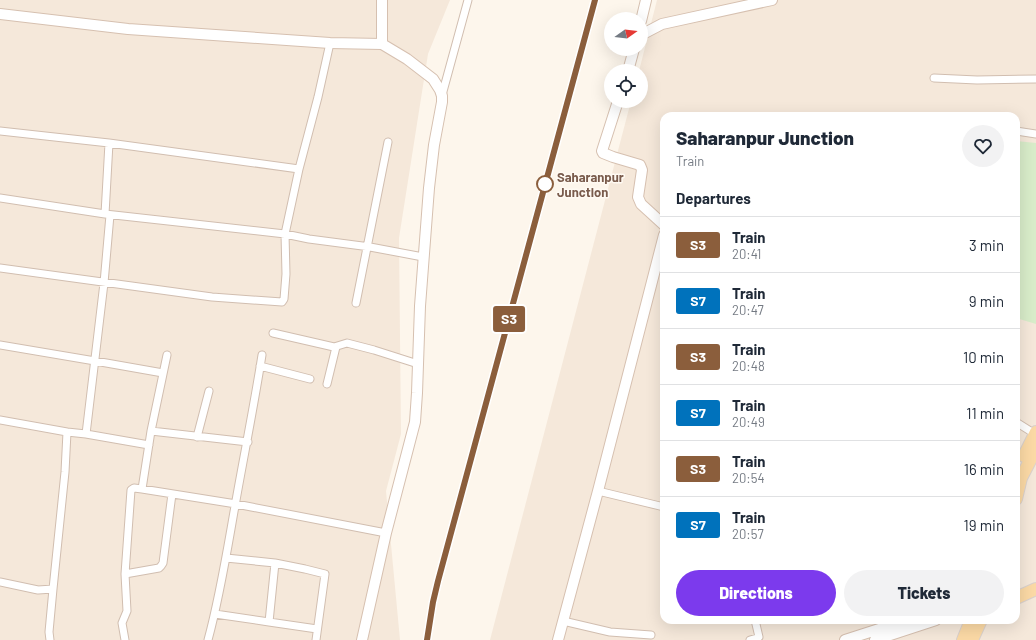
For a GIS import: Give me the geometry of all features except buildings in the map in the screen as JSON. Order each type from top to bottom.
[{"type":"main road","points":[[1020,465],[1036,433]]},
{"type":"main road","points":[[1020,482],[1036,449]]},
{"type":"main road","points":[[1020,596],[1036,589]]},
{"type":"main road","points":[[1020,598],[1030,599],[1036,596]]},
{"type":"main road","points":[[963,640],[969,624]]},
{"type":"main road","points":[[972,640],[979,624]]},
{"type":"street","points":[[382,0],[382,44]]},
{"type":"street","points":[[362,640],[386,533],[415,422],[420,306],[428,188],[442,96],[468,0]]},
{"type":"street","points":[[643,12],[646,0]]},
{"type":"street","points":[[648,31],[662,24],[772,0]]},
{"type":"street","points":[[0,14],[128,29],[330,43],[382,44],[407,59],[433,79],[442,96]]},
{"type":"street","points":[[0,268],[212,297],[282,302],[284,298],[286,274],[285,234],[299,169],[318,97],[330,43]]},
{"type":"street","points":[[934,78],[977,80],[1036,79]]},
{"type":"street","points":[[616,108],[602,152],[640,165],[642,170],[638,197],[639,201],[660,221]]},
{"type":"street","points":[[0,131],[109,143],[299,169]]},
{"type":"street","points":[[1020,132],[1036,134]]},
{"type":"street","points":[[356,303],[388,142]]},
{"type":"street","points":[[86,434],[104,283],[109,143]]},
{"type":"street","points":[[0,198],[107,214],[285,234],[423,257]]},
{"type":"street","points":[[558,640],[660,260]]},
{"type":"street","points":[[273,333],[336,347],[347,343],[418,364]]},
{"type":"street","points":[[0,345],[95,360],[163,373]]},
{"type":"street","points":[[327,384],[336,347]]},
{"type":"street","points":[[142,489],[151,431],[167,355]]},
{"type":"street","points":[[208,640],[215,614],[248,442],[262,355]]},
{"type":"street","points":[[260,366],[310,379]]},
{"type":"street","points":[[197,437],[209,391]]},
{"type":"street","points":[[0,420],[149,445]]},
{"type":"street","points":[[1020,424],[1036,433]]},
{"type":"street","points":[[151,431],[248,442]]},
{"type":"street","points":[[50,640],[53,589],[65,472],[66,432]]},
{"type":"street","points":[[125,640],[122,623],[126,611],[125,574],[131,490],[134,488],[236,504],[386,533]]},
{"type":"street","points":[[598,491],[660,506]]},
{"type":"street","points":[[125,574],[159,568],[163,563],[172,494]]},
{"type":"street","points":[[226,558],[276,563],[325,574],[316,640]]},
{"type":"street","points":[[269,622],[276,563]]},
{"type":"street","points":[[0,582],[38,590],[53,589]]},
{"type":"street","points":[[215,614],[317,629]]},
{"type":"street","points":[[563,621],[610,632],[651,635]]},
{"type":"street","points":[[750,640],[759,637],[756,624]]},
{"type":"street","points":[[845,640],[895,624]]},
{"type":"street","points":[[875,640],[924,624]]},
{"type":"shaded area","points":[[0,0],[450,0],[428,54],[399,238],[401,434],[386,491],[400,640],[0,640]]},
{"type":"shaded area","points":[[657,0],[1036,0],[1036,640],[490,640],[629,108],[648,108],[648,64],[641,64],[643,56],[648,56],[648,36]]},
{"type":"green space","points":[[1020,141],[1036,143],[1036,324],[1020,319]]},
{"type":"railway","points":[[427,640],[438,581],[595,0]]},
{"type":"train","name":"S3","points":[[427,640],[438,581],[595,0]]},
{"type":"place","name":"Saharanpur Junction","points":[[545,184]]}]
